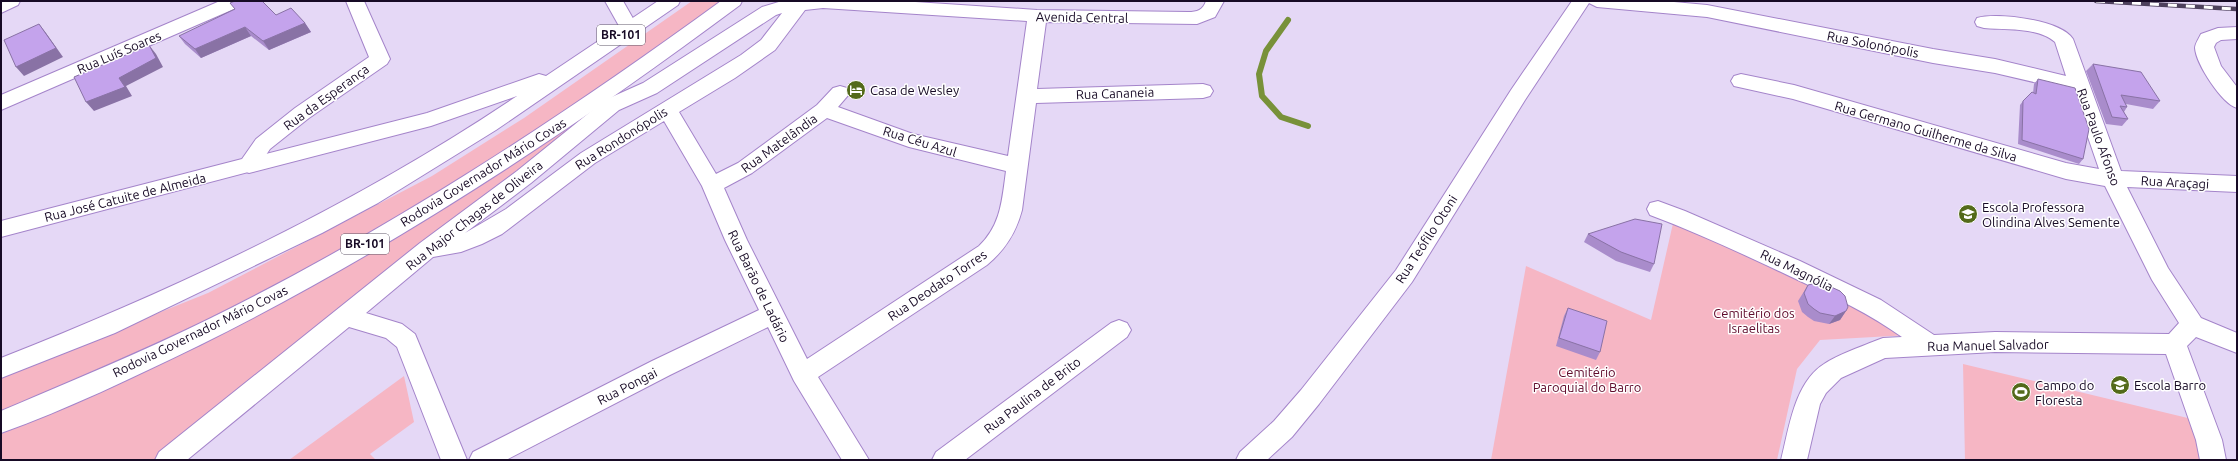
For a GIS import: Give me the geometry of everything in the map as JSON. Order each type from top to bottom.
[{"type":"main road","points":[[1,7],[12,1]]},
{"type":"main road","name":"Rua Luís Soares","points":[[1,103],[236,1]]},
{"type":"main road","name":"Rua da Esperança","points":[[249,165],[263,144],[302,113],[380,59],[355,1]]},
{"type":"main road","points":[[614,1],[630,29]]},
{"type":"main road","name":"BR-101","points":[[1,368],[107,326],[321,223],[370,197],[489,126],[671,1]]},
{"type":"main road","name":"Rodovia Governador Mário Covas","points":[[1,422],[143,361],[285,290],[411,219],[525,147],[704,23],[733,1]]},
{"type":"main road","name":"Avenida Central","points":[[800,3],[822,2],[1012,8],[1037,16],[1198,18],[1211,11],[1215,1]]},
{"type":"main road","name":"Rua Teófilo Otoni","points":[[1249,460],[1283,430],[1310,398],[1404,276],[1518,95],[1581,1]]},
{"type":"main road","name":"Rua Solonópolis","points":[[1597,1],[1707,11],[1995,66],[2081,86]]},
{"type":"main road","name":"Rua Major Chagas de Oliveira","points":[[168,460],[428,249],[524,177],[612,105],[650,88],[769,11],[800,3]]},
{"type":"main road","name":"Rua Rondonópolis","points":[[428,249],[446,248],[460,244],[492,229],[588,158],[667,109],[728,74],[768,45],[800,3]]},
{"type":"main road","name":"Rua Deodato Torres","points":[[803,374],[940,286],[994,247],[1001,238],[1011,214],[1037,16]]},
{"type":"main road","name":"Rua Paulo Afonso","points":[[1984,22],[2049,30],[2056,32],[2063,40],[2081,86],[2113,179],[2160,274],[2193,325]]},
{"type":"main road","points":[[612,105],[684,48],[704,23]]},
{"type":"main road","points":[[2237,33],[2216,33],[2208,38],[2204,48],[2208,62],[2237,101]]},
{"type":"main road","name":"Rua José Catuite de Almeida","points":[[1,229],[431,118],[498,96],[572,68]]},
{"type":"main road","name":"Rua Germano Guilherme da Silva","points":[[1741,80],[1794,92],[2040,164],[2113,179]]},
{"type":"main road","name":"Rua Cananeia","points":[[1027,96],[1203,91]]},
{"type":"main road","name":"Rua Matelândia","points":[[712,185],[745,168],[824,110],[840,93]]},
{"type":"main road","name":"Rua Barão de Ladário","points":[[667,109],[712,185],[736,240],[803,374],[856,460]]},
{"type":"main road","name":"Rua Céu Azul","points":[[824,110],[909,140],[1018,166]]},
{"type":"main road","name":"Rua Araçagi","points":[[2113,179],[2237,184]]},
{"type":"main road","name":"Rua Magnólia","points":[[1658,209],[1699,224],[1862,301],[1896,320],[1929,345]]},
{"type":"main road","name":"Rua Pongai","points":[[482,460],[661,368],[773,314]]},
{"type":"main road","points":[[345,316],[394,331],[407,341],[454,460]]},
{"type":"main road","points":[[2213,460],[2209,440],[2174,344],[2193,325],[2237,343]]},
{"type":"main road","name":"Rua Paulina de Brito","points":[[944,460],[1119,330]]},
{"type":"main road","name":"Rua Manuel Salvador","points":[[1794,460],[1808,404],[1817,386],[1832,371],[1884,348],[1995,342],[2174,344]]},
{"type":"green space","points":[[692,1],[721,1],[580,104],[340,252],[86,386],[1,422],[1,376],[208,293],[432,176],[524,118]]},
{"type":"green space","points":[[667,53],[537,162],[164,460],[1,460],[1,434],[88,398],[420,221]]},
{"type":"green space","points":[[1674,219],[1708,230],[1910,335],[1820,340],[1797,369],[1777,460],[1491,460],[1526,266],[1651,320]]},
{"type":"green space","name":"Campo do Floresta","points":[[1963,364],[2196,420],[2200,460],[1965,460]]},
{"type":"green space","points":[[404,376],[414,422],[370,454],[376,460],[289,460]]},
{"type":"building","points":[[235,1],[262,1],[276,15],[291,8],[305,23],[263,41],[245,27],[195,49],[179,36],[235,9],[230,3]]},
{"type":"building","points":[[39,24],[56,48],[16,67],[4,40]]},
{"type":"building","points":[[149,45],[156,58],[119,78],[125,87],[86,102],[74,77]]},
{"type":"building","points":[[2093,64],[2141,72],[2160,101],[2121,95],[2127,107],[2120,106],[2128,119],[2112,117]]},
{"type":"building","points":[[2038,79],[2075,88],[2089,129],[2083,159],[2022,140],[2023,101],[2032,92],[2036,94]]},
{"type":"building","points":[[1635,219],[1662,224],[1654,264],[1621,252],[1588,234]]},
{"type":"building","points":[[1820,282],[1840,291],[1845,296],[1848,307],[1846,311],[1835,316],[1820,313],[1808,304],[1804,293],[1808,285]]},
{"type":"building","points":[[1568,308],[1607,321],[1600,352],[1559,338]]},
{"type":"waterway","points":[[1288,20],[1266,51],[1259,74],[1262,96],[1281,117],[1308,126]]},
{"type":"railway","points":[[2096,1],[2237,9]]},
{"type":"place","name":"Casa de Wesley","points":[[856,90]]},
{"type":"place","name":"Escola Professora Olindina Alves Semente","points":[[1968,214]]},
{"type":"place","name":"Escola Barro","points":[[2120,385]]},
{"type":"place","name":"Campo do Floresta","points":[[2021,392]]},
{"type":"park label","name":"Cemitério dos Israelitas","points":[[1754,320]]},
{"type":"park label","name":"Cemitério Paroquial do Barro","points":[[1587,380]]}]
